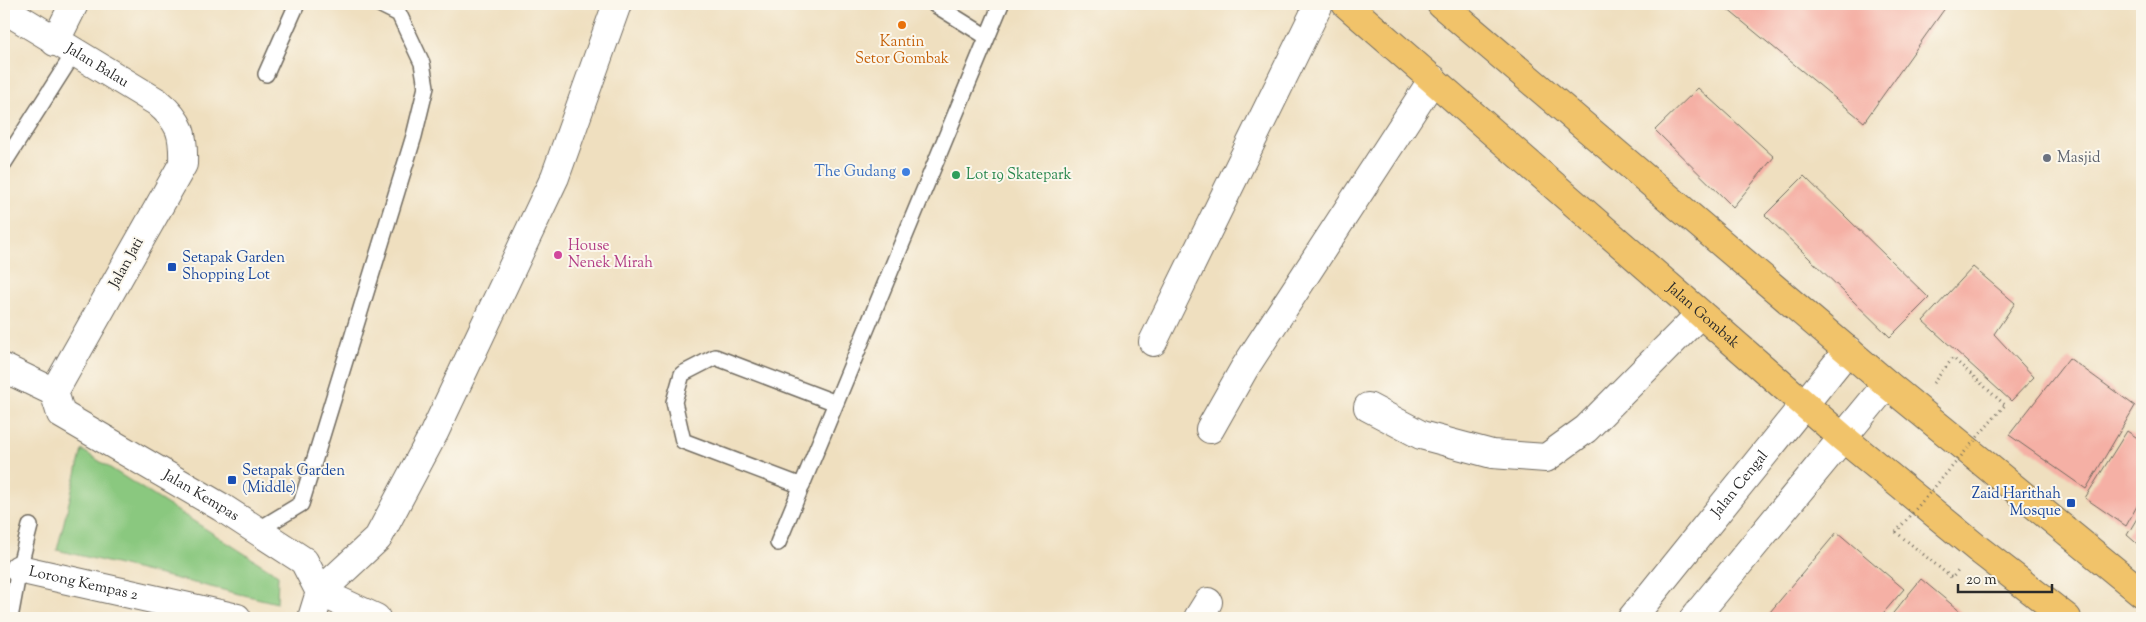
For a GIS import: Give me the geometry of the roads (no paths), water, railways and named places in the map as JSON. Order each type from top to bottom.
[{"type":"main road","name":"Jalan Gombak","points":[[1346,4],[1804,405],[1978,549],[2067,618]]},
{"type":"main road","points":[[1441,4],[1887,384],[2142,593]]},
{"type":"street","points":[[65,47],[74,4]]},
{"type":"street","points":[[312,618],[320,592],[378,538],[434,433],[555,177],[617,4]]},
{"type":"street","points":[[1153,342],[1320,4]]},
{"type":"street","name":"Jalan Balau","points":[[4,9],[157,102],[170,113],[182,130]]},
{"type":"street","points":[[1210,428],[1244,369],[1433,79]]},
{"type":"street","name":"Jalan Jati","points":[[54,392],[183,164],[184,145],[182,130]]},
{"type":"street","points":[[1368,406],[1421,435],[1492,454],[1546,458],[1586,429],[1700,314]]},
{"type":"street","name":"Jalan Cengal","points":[[1632,618],[1848,350]]},
{"type":"street","points":[[4,368],[54,392]]},
{"type":"street","points":[[1694,618],[1887,384]]},
{"type":"street","name":"Jalan Kempas","points":[[54,392],[61,414],[258,530],[304,561],[320,592]]},
{"type":"street","name":"Lorong Kempas 2","points":[[19,569],[237,618]]},
{"type":"street","points":[[320,592],[376,618]]},
{"type":"lane","points":[[266,74],[297,4]]},
{"type":"lane","points":[[258,530],[301,504],[414,136],[426,87],[422,64],[399,14],[380,4]]},
{"type":"lane","points":[[934,4],[987,37]]},
{"type":"lane","points":[[778,543],[1001,4]]},
{"type":"lane","points":[[4,163],[65,47]]},
{"type":"lane","points":[[802,486],[683,441],[674,402],[682,374],[715,357],[836,403]]},
{"type":"lane","points":[[10,618],[19,569],[30,526]]},
{"type":"place","name":"Kantin Setor Gombak","points":[[902,25]]},
{"type":"place","name":"Masjid","points":[[2047,158]]},
{"type":"place","name":"The Gudang","points":[[906,172]]},
{"type":"place","name":"Lot 19 Skatepark","points":[[956,175]]},
{"type":"place","name":"House Nenek Mirah","points":[[558,255]]},
{"type":"place","name":"Setapak Garden Shopping Lot","points":[[172,267]]},
{"type":"place","name":"Setapak Garden (Middle)","points":[[232,480]]},
{"type":"place","name":"Zaid Harithah Mosque","points":[[2071,503]]}]
